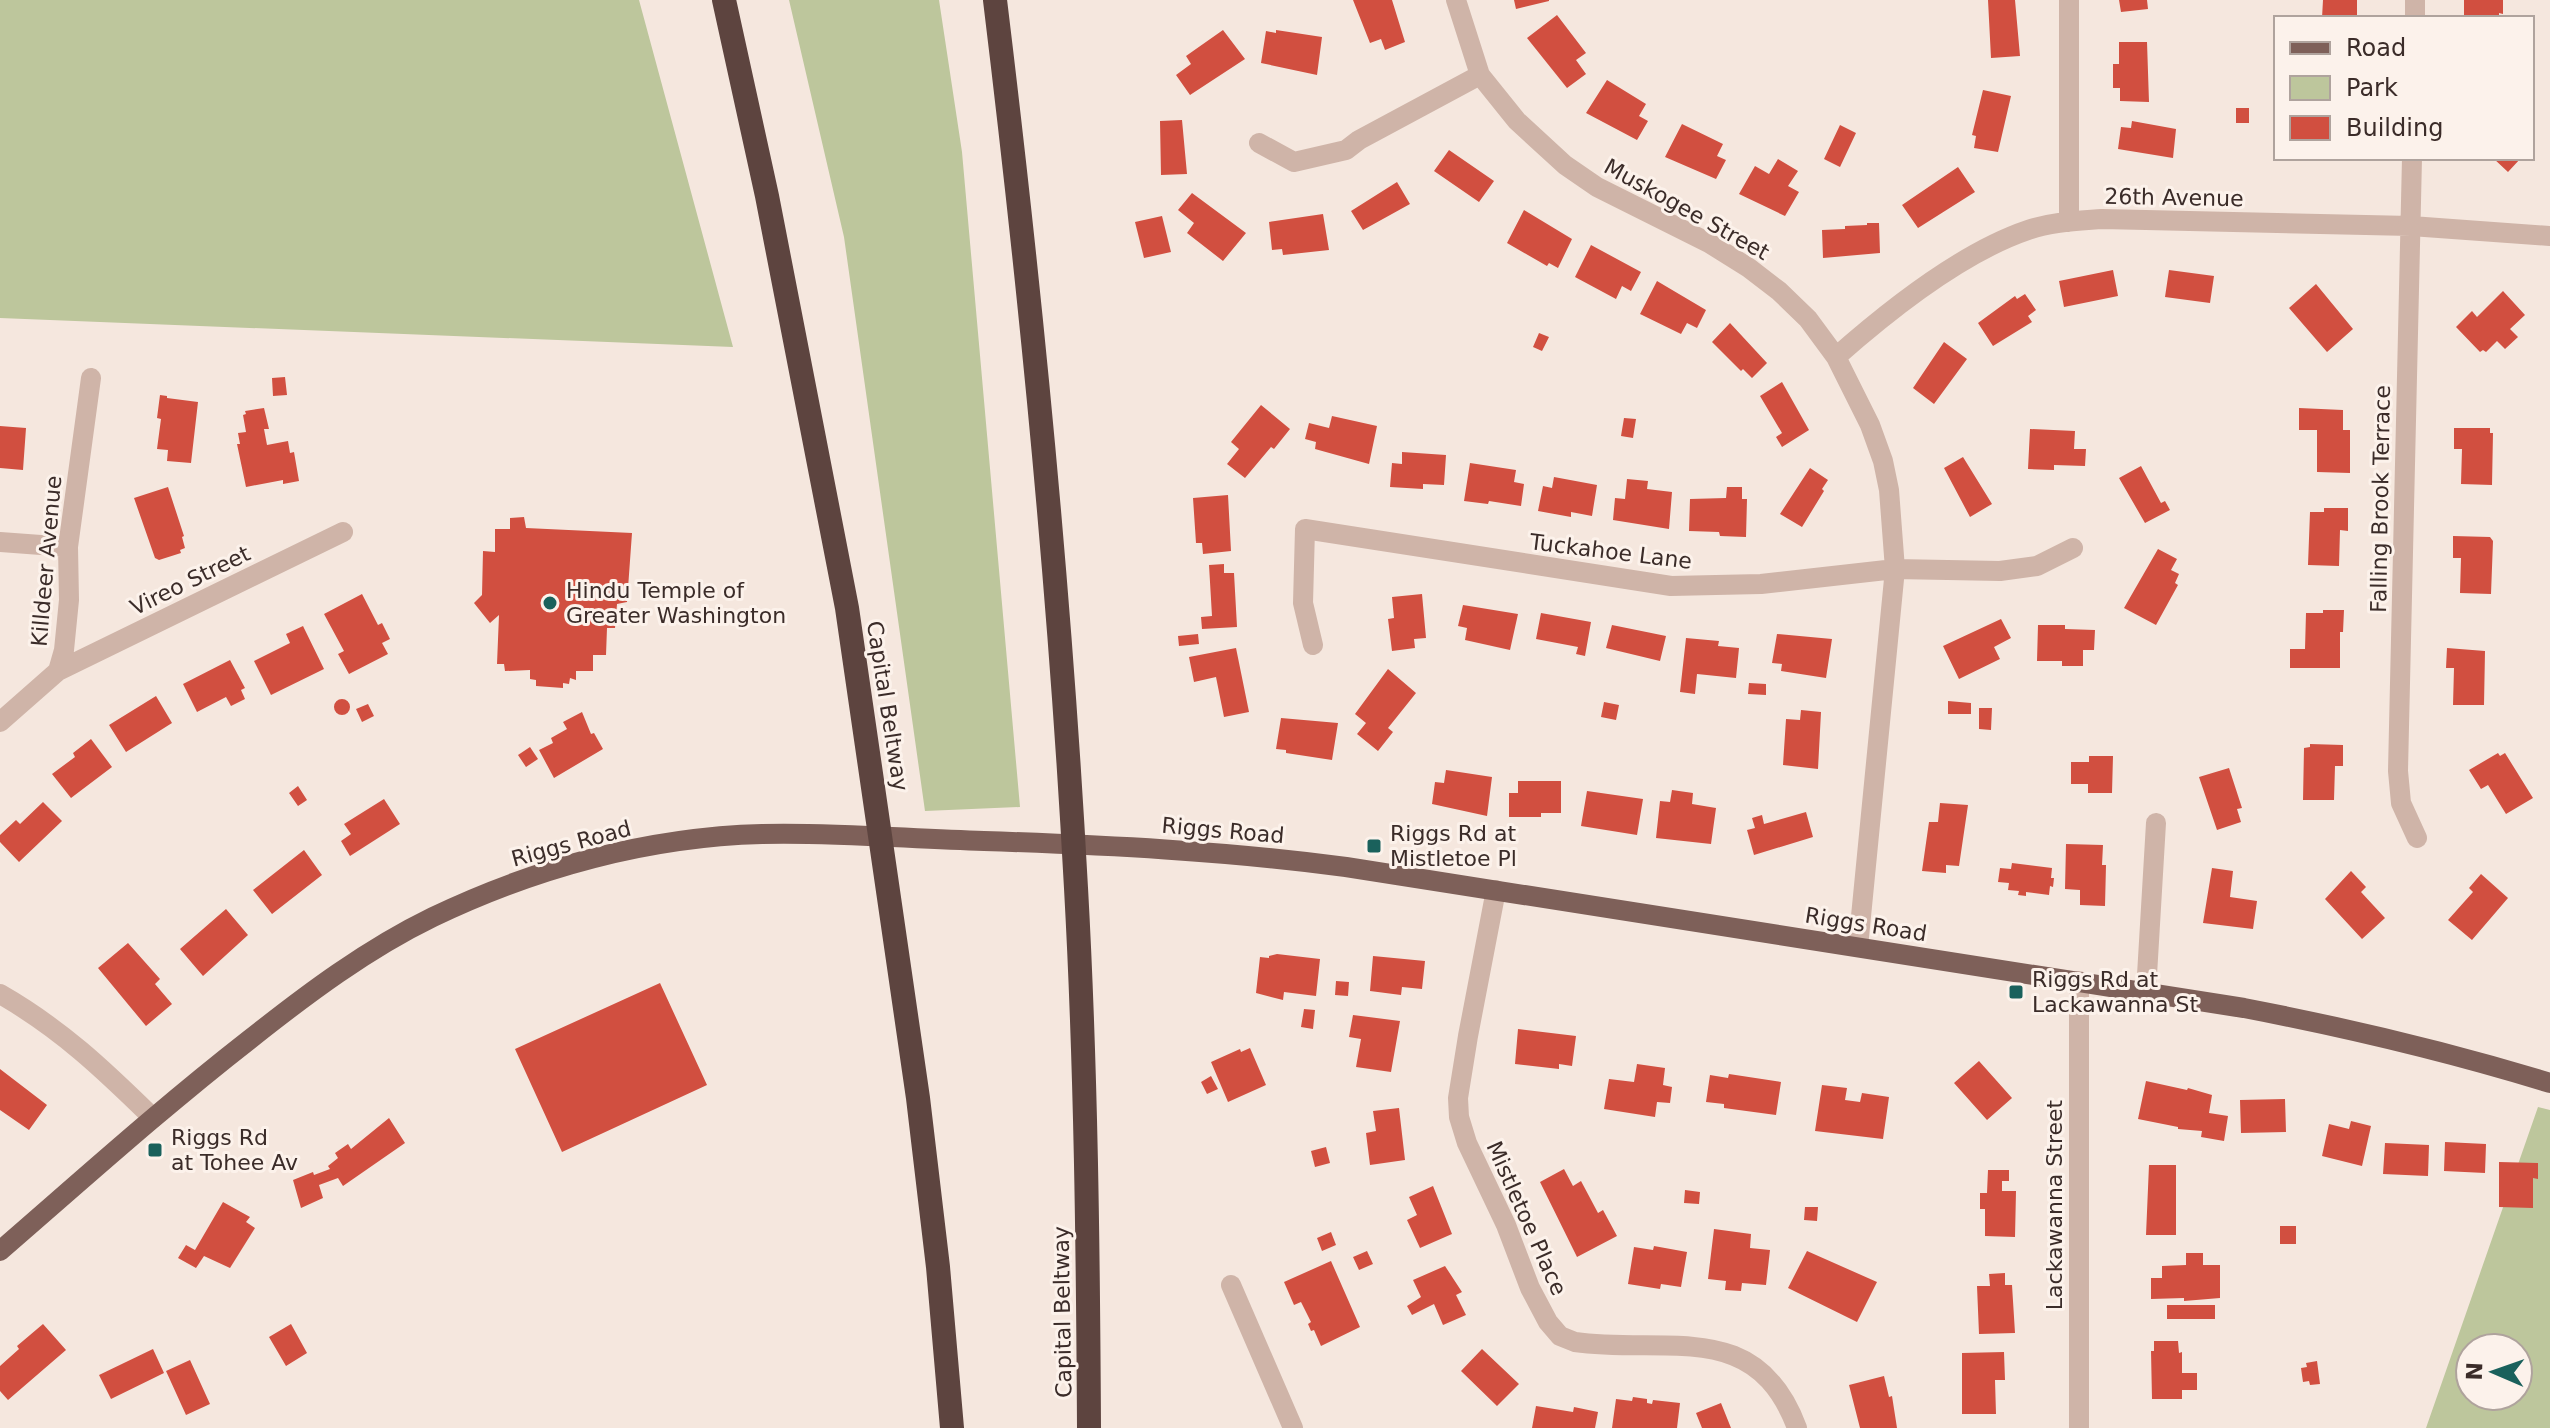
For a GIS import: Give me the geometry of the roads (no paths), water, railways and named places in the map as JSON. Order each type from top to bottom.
[{"type":"highway","name":"Capital Beltway","points":[[724,0],[767,196],[847,608],[918,1098],[938,1267],[952,1428]]},
{"type":"highway","name":"Capital Beltway","points":[[995,0],[1040,404],[1076,890],[1089,1428]]},
{"type":"main road","name":"Riggs Road","points":[[0,1251],[153,1118],[311,992],[356,961],[431,918],[544,871],[604,855],[654,845],[763,834],[1135,846],[1287,859],[2146,992],[2332,1025],[2478,1061],[2550,1083]]},
{"type":"street","name":"Muskogee Street","points":[[1456,0],[1480,75],[1517,121],[1565,165],[1597,187],[1670,222],[1749,268],[1779,291],[1808,319],[1836,357],[1864,411],[1883,461],[1893,521],[1895,569],[1858,947]]},
{"type":"street","points":[[2069,0],[2069,222]]},
{"type":"street","points":[[1259,143],[1294,162],[1346,150],[1480,75]]},
{"type":"street","name":"Falling Brook Terrace","points":[[2412,160],[2398,771],[2401,803],[2417,838]]},
{"type":"street","name":"26th Avenue","points":[[1836,357],[1883,315],[1978,253],[2029,230],[2069,222],[2102,219],[2411,226],[2550,236]]},
{"type":"street","name":"Killdeer Avenue","points":[[0,722],[58,671],[64,650],[69,600],[68,547],[91,378]]},
{"type":"street","name":"Tuckahoe Lane","points":[[1313,645],[1303,603],[1305,529],[1671,586],[1761,584],[1895,569],[2000,571],[2037,566],[2073,548]]},
{"type":"street","name":"Vireo Street","points":[[58,671],[343,532]]},
{"type":"street","points":[[0,542],[68,547]]},
{"type":"street","points":[[2146,992],[2156,823]]},
{"type":"street","name":"Mistletoe Place","points":[[1496,890],[1468,1036],[1458,1098],[1459,1117],[1467,1143],[1548,1322],[1560,1336],[1575,1342],[1711,1349],[1740,1356],[1773,1381],[1787,1402],[1797,1428]]},
{"type":"street","name":"Lackawanna Street","points":[[2079,981],[2079,1428]]},
{"type":"street","points":[[0,994],[75,1044],[153,1118]]},
{"type":"street","points":[[1231,1285],[1293,1428]]},
{"type":"place","name":"Hindu Temple of Greater Washington","points":[[550,603]]},
{"type":"place","name":"Riggs Rd at Mistletoe Pl","points":[[1374,846]]},
{"type":"place","name":"Riggs Rd at Lackawanna St","points":[[2016,992]]},
{"type":"place","name":"Riggs Rd at Tohee Av","points":[[155,1150]]}]
